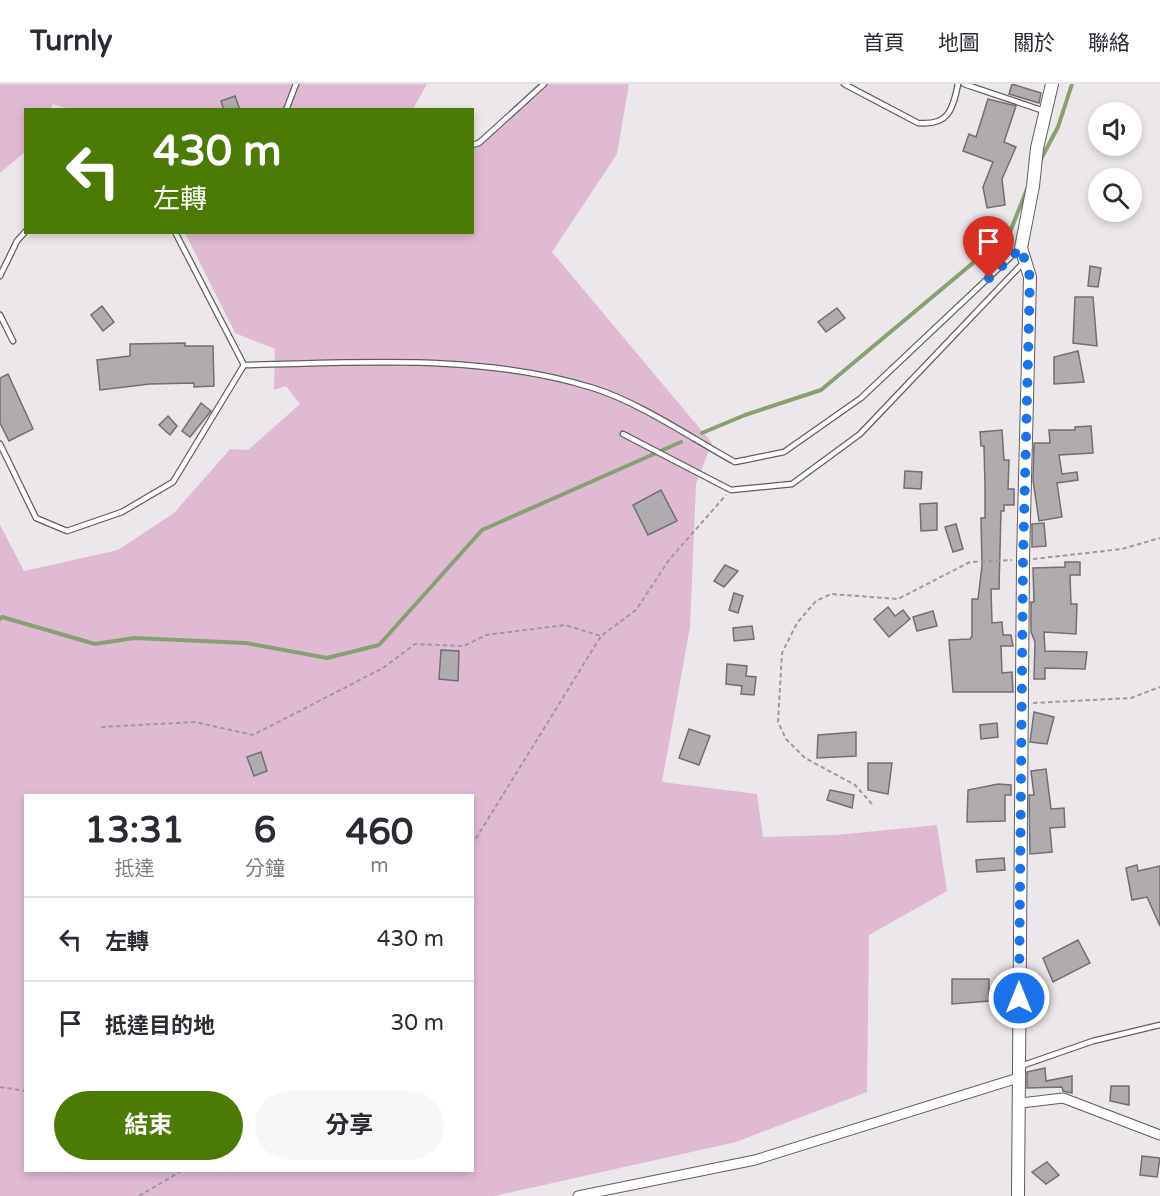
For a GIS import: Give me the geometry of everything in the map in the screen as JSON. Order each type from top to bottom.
[{"type":"street","points":[[1018,1196],[1021,1102],[1018,1072],[1023,560],[1030,277],[1021,248],[1052,84]]},
{"type":"street","points":[[578,1196],[755,1160],[1018,1072]]},
{"type":"street","points":[[1021,1102],[1063,1098],[1160,1135]]},
{"type":"lane","points":[[287,108],[296,84]]},
{"type":"lane","points":[[474,144],[479,143],[544,84]]},
{"type":"lane","points":[[844,84],[918,123],[931,124],[946,118],[954,103],[958,84]]},
{"type":"lane","points":[[964,84],[1045,112]]},
{"type":"lane","points":[[0,276],[17,241],[24,233]]},
{"type":"lane","points":[[177,234],[244,365]]},
{"type":"lane","points":[[244,365],[397,362],[504,368],[594,388],[646,412],[735,462],[784,452],[861,398],[1021,248]]},
{"type":"lane","points":[[623,434],[731,490],[792,484],[860,434],[1026,261]]},
{"type":"lane","points":[[0,315],[13,342]]},
{"type":"lane","points":[[0,444],[36,518],[67,531],[122,512],[173,482],[244,365]]},
{"type":"lane","points":[[1018,1072],[1093,1041],[1160,1025]]},
{"type":"path","points":[[474,842],[601,636],[636,610],[669,560],[731,490]]},
{"type":"path","points":[[872,804],[855,785],[805,758],[786,739],[778,722],[782,652],[797,623],[816,601],[831,594],[897,599],[970,562],[1023,560],[1122,549],[1160,538]]},
{"type":"path","points":[[101,727],[195,722],[253,735],[383,668],[415,644],[464,646],[486,635],[565,625],[601,636]]},
{"type":"path","points":[[1023,703],[1131,698],[1160,687]]},
{"type":"path","points":[[0,1087],[24,1091]]},
{"type":"path","points":[[139,1196],[180,1172]]},
{"type":"shaded area","points":[[0,84],[427,84],[414,108],[66,108],[53,104],[51,108],[24,108],[24,153],[0,173]]},
{"type":"shaded area","points":[[537,84],[629,84],[617,154],[552,252],[712,443],[696,484],[690,627],[662,782],[757,794],[763,837],[836,835],[937,825],[947,891],[869,935],[867,1092],[736,1142],[494,1196],[0,1196],[0,525],[24,571],[118,550],[174,513],[230,449],[248,450],[300,404],[286,386],[274,390],[275,349],[235,333],[186,234],[474,234],[474,148]]},
{"type":"building","points":[[1012,84],[1041,93],[1039,103],[1009,94]]},
{"type":"building","points":[[235,96],[239,108],[223,108],[221,101]]},
{"type":"building","points":[[988,99],[1016,106],[1004,142],[1016,147],[1002,179],[1005,205],[987,208],[983,187],[993,162],[963,151],[969,134],[976,137]]},
{"type":"building","points":[[1090,266],[1101,268],[1098,287],[1088,286]]},
{"type":"building","points":[[1075,297],[1093,297],[1097,346],[1073,343]]},
{"type":"building","points":[[102,306],[114,322],[103,331],[91,315]]},
{"type":"building","points":[[837,308],[845,318],[826,332],[818,322]]},
{"type":"building","points":[[185,343],[185,346],[213,346],[214,386],[194,387],[194,383],[150,384],[100,390],[97,360],[130,356],[130,344]]},
{"type":"building","points":[[1078,351],[1084,382],[1054,384],[1054,357]]},
{"type":"building","points":[[8,374],[33,429],[9,441],[0,423],[0,378]]},
{"type":"building","points":[[201,403],[211,411],[190,437],[182,431]]},
{"type":"building","points":[[168,416],[177,426],[170,435],[159,425]]},
{"type":"building","points":[[1091,426],[1093,453],[1059,455],[1062,474],[1077,472],[1078,480],[1057,483],[1062,517],[1039,521],[1033,480],[1034,443],[1050,443],[1049,430],[1075,430],[1075,427]]},
{"type":"building","points":[[1002,430],[1004,460],[1009,460],[1008,489],[1014,489],[1014,505],[1004,505],[1004,511],[1001,511],[999,589],[991,589],[992,623],[1002,622],[1003,635],[1011,635],[1013,646],[1001,646],[1002,673],[1012,672],[1013,692],[953,692],[949,640],[970,639],[972,636],[972,599],[978,599],[982,566],[981,518],[985,518],[985,487],[984,446],[981,446],[980,432]]},
{"type":"building","points":[[905,471],[922,472],[921,489],[904,488]]},
{"type":"building","points":[[661,490],[677,521],[648,535],[633,505]]},
{"type":"building","points":[[937,503],[937,530],[921,531],[920,504]]},
{"type":"building","points":[[1044,523],[1046,546],[1032,547],[1032,524]]},
{"type":"building","points":[[956,524],[963,549],[953,552],[945,527]]},
{"type":"building","points":[[1065,562],[1080,562],[1080,575],[1070,575],[1071,604],[1077,604],[1076,634],[1044,632],[1045,651],[1087,652],[1085,669],[1045,668],[1045,679],[1034,679],[1035,642],[1031,632],[1031,602],[1034,602],[1033,568],[1065,567]]},
{"type":"building","points":[[725,565],[738,571],[724,587],[714,581]]},
{"type":"building","points":[[734,593],[743,596],[738,613],[729,610]]},
{"type":"building","points":[[888,607],[895,616],[903,610],[910,619],[889,637],[874,619]]},
{"type":"building","points":[[933,611],[937,626],[917,631],[913,617]]},
{"type":"building","points":[[752,626],[754,639],[734,641],[733,628]]},
{"type":"building","points":[[441,650],[459,651],[458,681],[439,679]]},
{"type":"building","points":[[727,664],[747,666],[746,676],[756,677],[754,695],[741,694],[742,686],[726,684]]},
{"type":"building","points":[[1034,712],[1054,717],[1047,744],[1030,742]]},
{"type":"building","points":[[997,723],[998,737],[981,739],[980,725]]},
{"type":"building","points":[[689,729],[710,736],[699,765],[679,758]]},
{"type":"building","points":[[856,732],[856,756],[817,758],[818,735]]},
{"type":"building","points":[[261,752],[267,771],[254,776],[247,757]]},
{"type":"building","points":[[868,763],[892,763],[888,794],[868,790]]},
{"type":"building","points":[[1046,769],[1051,809],[1064,808],[1065,827],[1050,828],[1052,852],[1030,854],[1029,795],[1034,795],[1031,771]]},
{"type":"building","points":[[998,784],[1011,785],[1011,795],[1005,795],[1005,821],[967,822],[968,790]]},
{"type":"building","points":[[830,790],[854,795],[852,808],[827,800]]},
{"type":"building","points":[[1004,858],[1005,870],[977,872],[976,860]]},
{"type":"building","points":[[1137,865],[1138,871],[1160,866],[1160,926],[1147,897],[1132,900],[1126,868]]},
{"type":"building","points":[[1078,940],[1090,963],[1053,982],[1043,958]]},
{"type":"building","points":[[952,979],[989,979],[989,1001],[952,1004]]},
{"type":"building","points":[[1045,1068],[1046,1081],[1072,1076],[1072,1093],[1063,1091],[1062,1087],[1027,1088],[1027,1072]]},
{"type":"building","points":[[1111,1086],[1129,1086],[1129,1105],[1110,1101]]},
{"type":"building","points":[[1142,1156],[1160,1158],[1157,1177],[1140,1175]]},
{"type":"building","points":[[1047,1162],[1059,1175],[1046,1184],[1032,1172]]},
{"type":"waterway","points":[[1040,161],[1058,127],[1072,84]]},
{"type":"waterway","points":[[702,433],[745,415],[821,390],[1010,232],[1027,189]]},
{"type":"waterway","points":[[0,619],[2,617],[95,644],[134,638],[246,643],[327,658],[379,645],[482,530],[681,442]]},
{"type":"route","points":[[989,278],[1021,248],[1030,277],[1023,560],[1019,998]]}]
